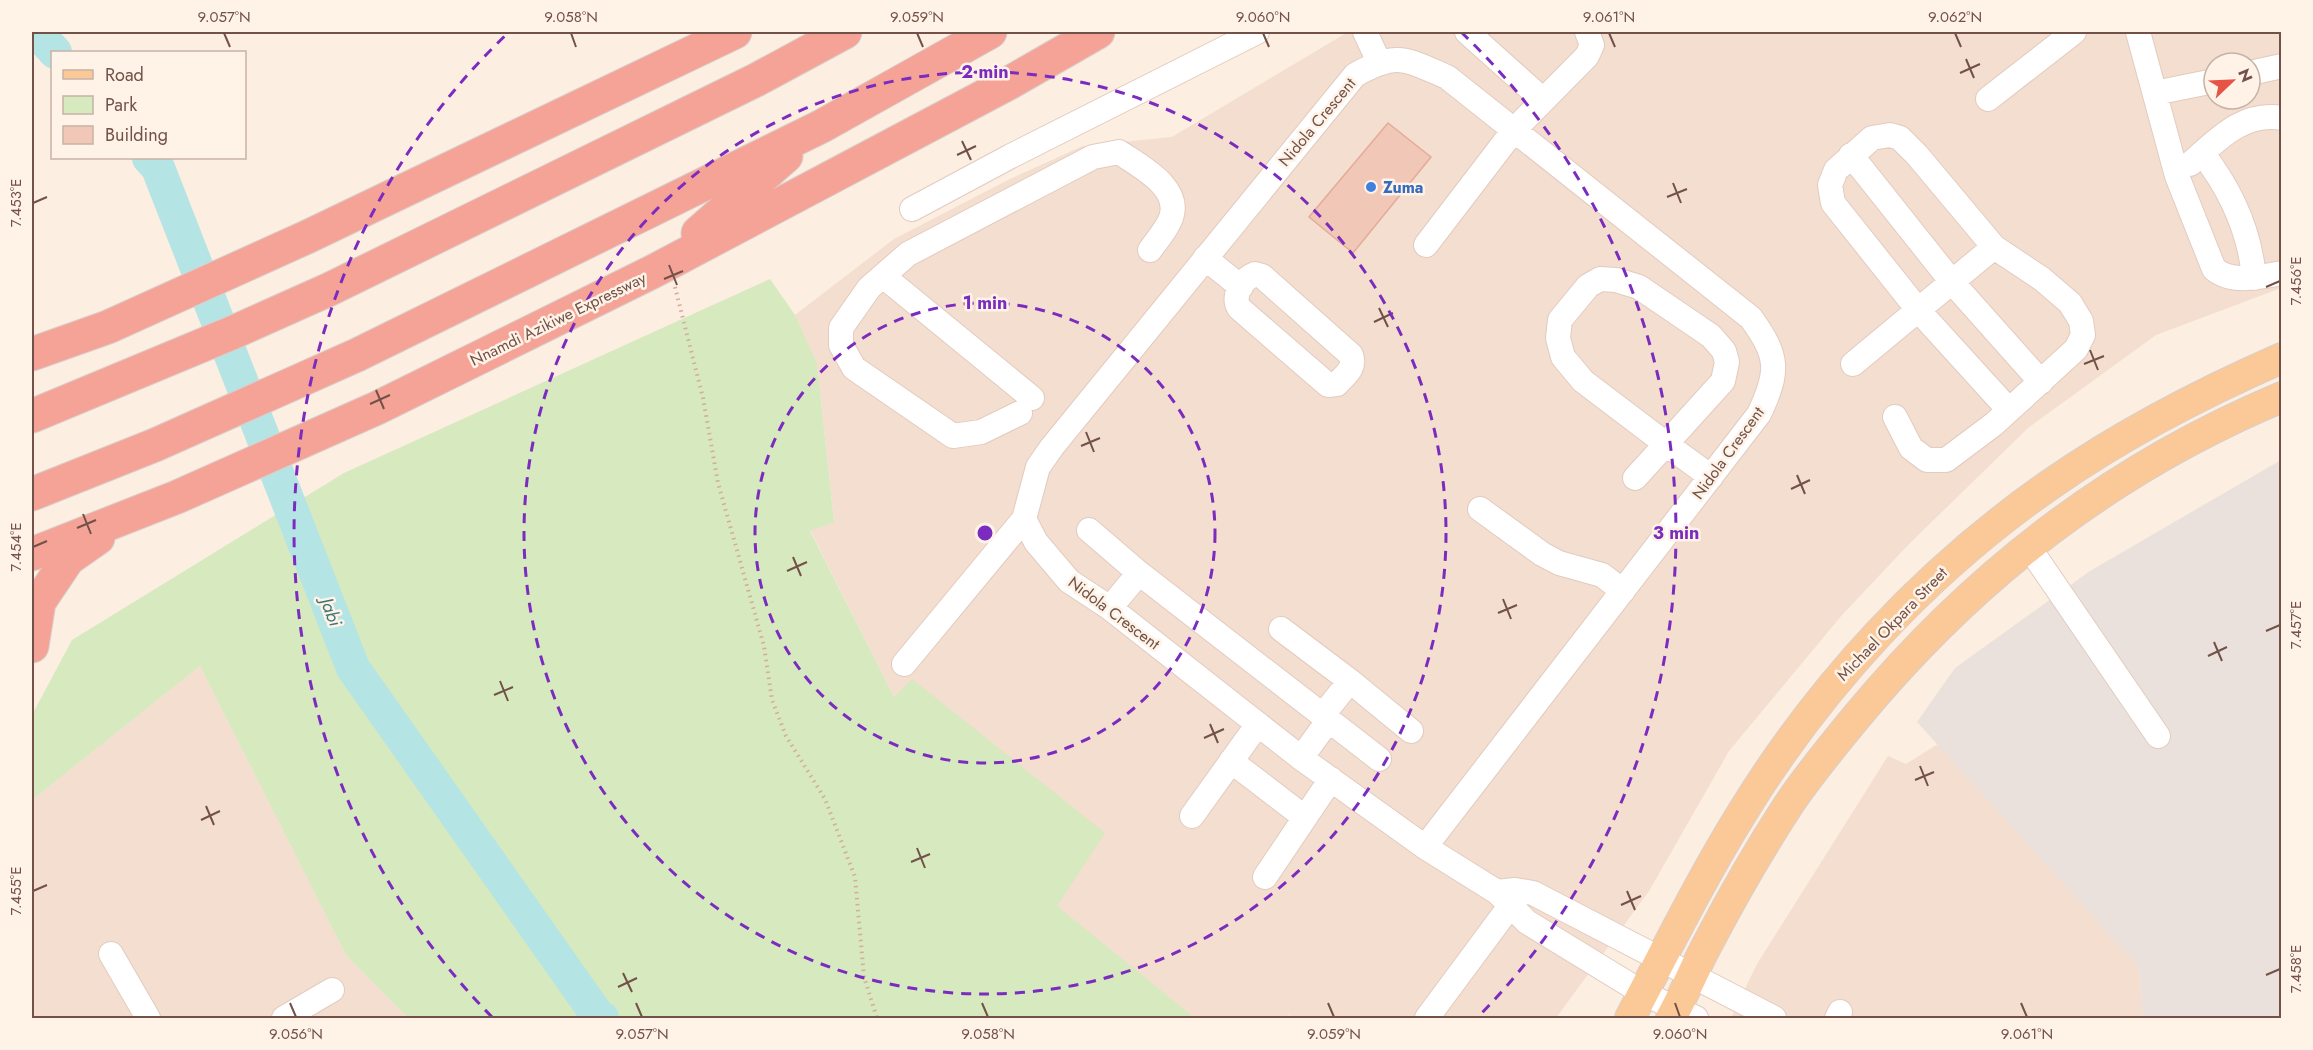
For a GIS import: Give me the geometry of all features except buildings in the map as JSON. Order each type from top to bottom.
[{"type":"highway","points":[[32,354],[108,327],[307,237],[735,32]]},
{"type":"highway","points":[[32,416],[126,378],[330,289],[756,80],[845,32]]},
{"type":"highway","points":[[32,494],[155,445],[357,355],[822,126],[990,32]]},
{"type":"highway","name":"Nnamdi Azikiwe Expressway","points":[[32,554],[177,497],[377,408],[662,267],[1009,83],[1098,32]]},
{"type":"highway","points":[[662,267],[822,126]]},
{"type":"highway","points":[[32,646],[39,602],[68,559],[132,514]]},
{"type":"main road","name":"Michael Okpara Street","points":[[1630,1018],[1741,813],[1781,754],[1846,670],[1907,604],[1955,559],[2003,519],[2052,483],[2181,405],[2282,358]]},
{"type":"main road","name":"Michael Okpara Street","points":[[1681,1015],[1691,976],[1750,868],[1789,804],[1818,763],[1896,669],[1962,604],[2028,546],[2082,505],[2136,471],[2227,420],[2282,396]]},
{"type":"street","points":[[912,209],[1021,151],[1257,32]]},
{"type":"street","points":[[1365,32],[1379,62]]},
{"type":"street","points":[[1467,32],[1543,100]]},
{"type":"street","points":[[1426,245],[1514,129],[1587,57],[1592,45],[1587,32]]},
{"type":"street","points":[[1988,99],[2074,32]]},
{"type":"street","points":[[2138,32],[2177,176],[2214,269],[2223,276],[2254,278],[2282,273]]},
{"type":"street","name":"Nidola Crescent","points":[[1425,847],[1759,414],[1768,395],[1774,364],[1768,343],[1750,318],[1448,77],[1404,59],[1379,62],[1355,75],[1038,467],[1024,519],[1036,542],[1069,581],[1110,608],[1301,758],[1425,847],[1504,899],[1527,922],[1681,1015]]},
{"type":"street","points":[[2262,70],[2282,66]]},
{"type":"street","points":[[2155,93],[2202,83]]},
{"type":"street","points":[[2177,176],[2238,125],[2265,116],[2282,118]]},
{"type":"street","points":[[1895,417],[1911,448],[1927,460],[1946,460],[1963,449],[2009,410],[2041,382],[2076,350],[2083,334],[2081,321],[2070,303],[2042,279],[1994,248],[1917,154],[1900,138],[1890,135],[1872,138],[1836,170],[1830,185],[1833,203],[1919,311],[2009,410]]},
{"type":"street","points":[[883,276],[1026,405],[981,432],[953,436],[854,368],[841,345],[841,328],[869,288],[908,254],[1093,157],[1119,153],[1158,179],[1172,199],[1171,217],[1150,250]]},
{"type":"street","points":[[2202,153],[2219,175],[2244,227],[2252,254],[2254,278]]},
{"type":"street","points":[[1851,155],[1952,282],[2041,382]]},
{"type":"street","points":[[1853,364],[1994,248]]},
{"type":"street","points":[[1205,258],[1241,287]]},
{"type":"street","points":[[1255,274],[1262,276],[1351,355],[1353,367],[1337,384],[1328,385],[1239,308],[1235,302],[1241,287],[1250,276],[1255,274]]},
{"type":"street","points":[[1635,478],[1666,444],[1723,381],[1727,363],[1724,351],[1711,336],[1639,287],[1616,280],[1600,279],[1588,286],[1560,320],[1558,338],[1563,357],[1583,381],[1666,444],[1711,477]]},
{"type":"street","points":[[1480,509],[1542,554],[1559,563],[1602,575],[1623,591]]},
{"type":"street","points":[[904,664],[1024,519]]},
{"type":"street","points":[[1089,530],[1139,573],[1379,759]]},
{"type":"street","points":[[2028,546],[2158,736]]},
{"type":"street","points":[[1110,608],[1139,573]]},
{"type":"street","points":[[1281,629],[1411,731]]},
{"type":"street","points":[[1301,758],[1350,681]]},
{"type":"street","points":[[1192,816],[1258,724]]},
{"type":"street","points":[[1231,761],[1304,817]]},
{"type":"street","points":[[1265,877],[1331,779]]},
{"type":"street","points":[[1427,1018],[1504,899],[1515,890],[1533,893],[1774,1018]]},
{"type":"street","points":[[111,954],[148,1018]]},
{"type":"street","points":[[284,1018],[332,990]]},
{"type":"path","points":[[662,267],[702,398],[718,483],[764,646],[772,700],[786,736],[825,799],[855,877],[864,977],[877,1018]]},
{"type":"shaded area","points":[[1348,32],[2281,32],[2281,288],[2156,335],[2028,428],[1909,544],[1842,615],[1729,751],[1649,891],[1556,1018],[1293,1018],[1289,1015],[1286,1018],[1195,1018],[1056,906],[912,680],[894,697],[810,530],[834,521],[817,363],[795,315],[894,239],[1010,179],[1083,146],[1172,137]]},
{"type":"shaded area","points":[[2281,460],[2281,1018],[2143,1018],[2139,967],[1917,722],[1955,668],[2090,571]]},
{"type":"shaded area","points":[[200,666],[346,955],[408,1018],[32,1018],[32,800]]},
{"type":"shaded area","points":[[1938,744],[2139,967],[2143,1018],[1731,1018],[1757,964],[1888,756],[1906,764]]},
{"type":"green space","points":[[770,279],[795,315],[817,363],[834,522],[810,531],[894,697],[912,679],[1105,833],[1057,906],[1195,1018],[408,1018],[346,955],[200,666],[32,800],[32,715],[72,640],[344,473]]},
{"type":"waterway","name":"Jabi","points":[[37,32],[54,51]]},
{"type":"waterway","name":"Jabi","points":[[150,159],[158,168],[353,668],[598,1016],[602,1018]]},
{"type":"place","name":"Zuma","points":[[1371,187]]}]
